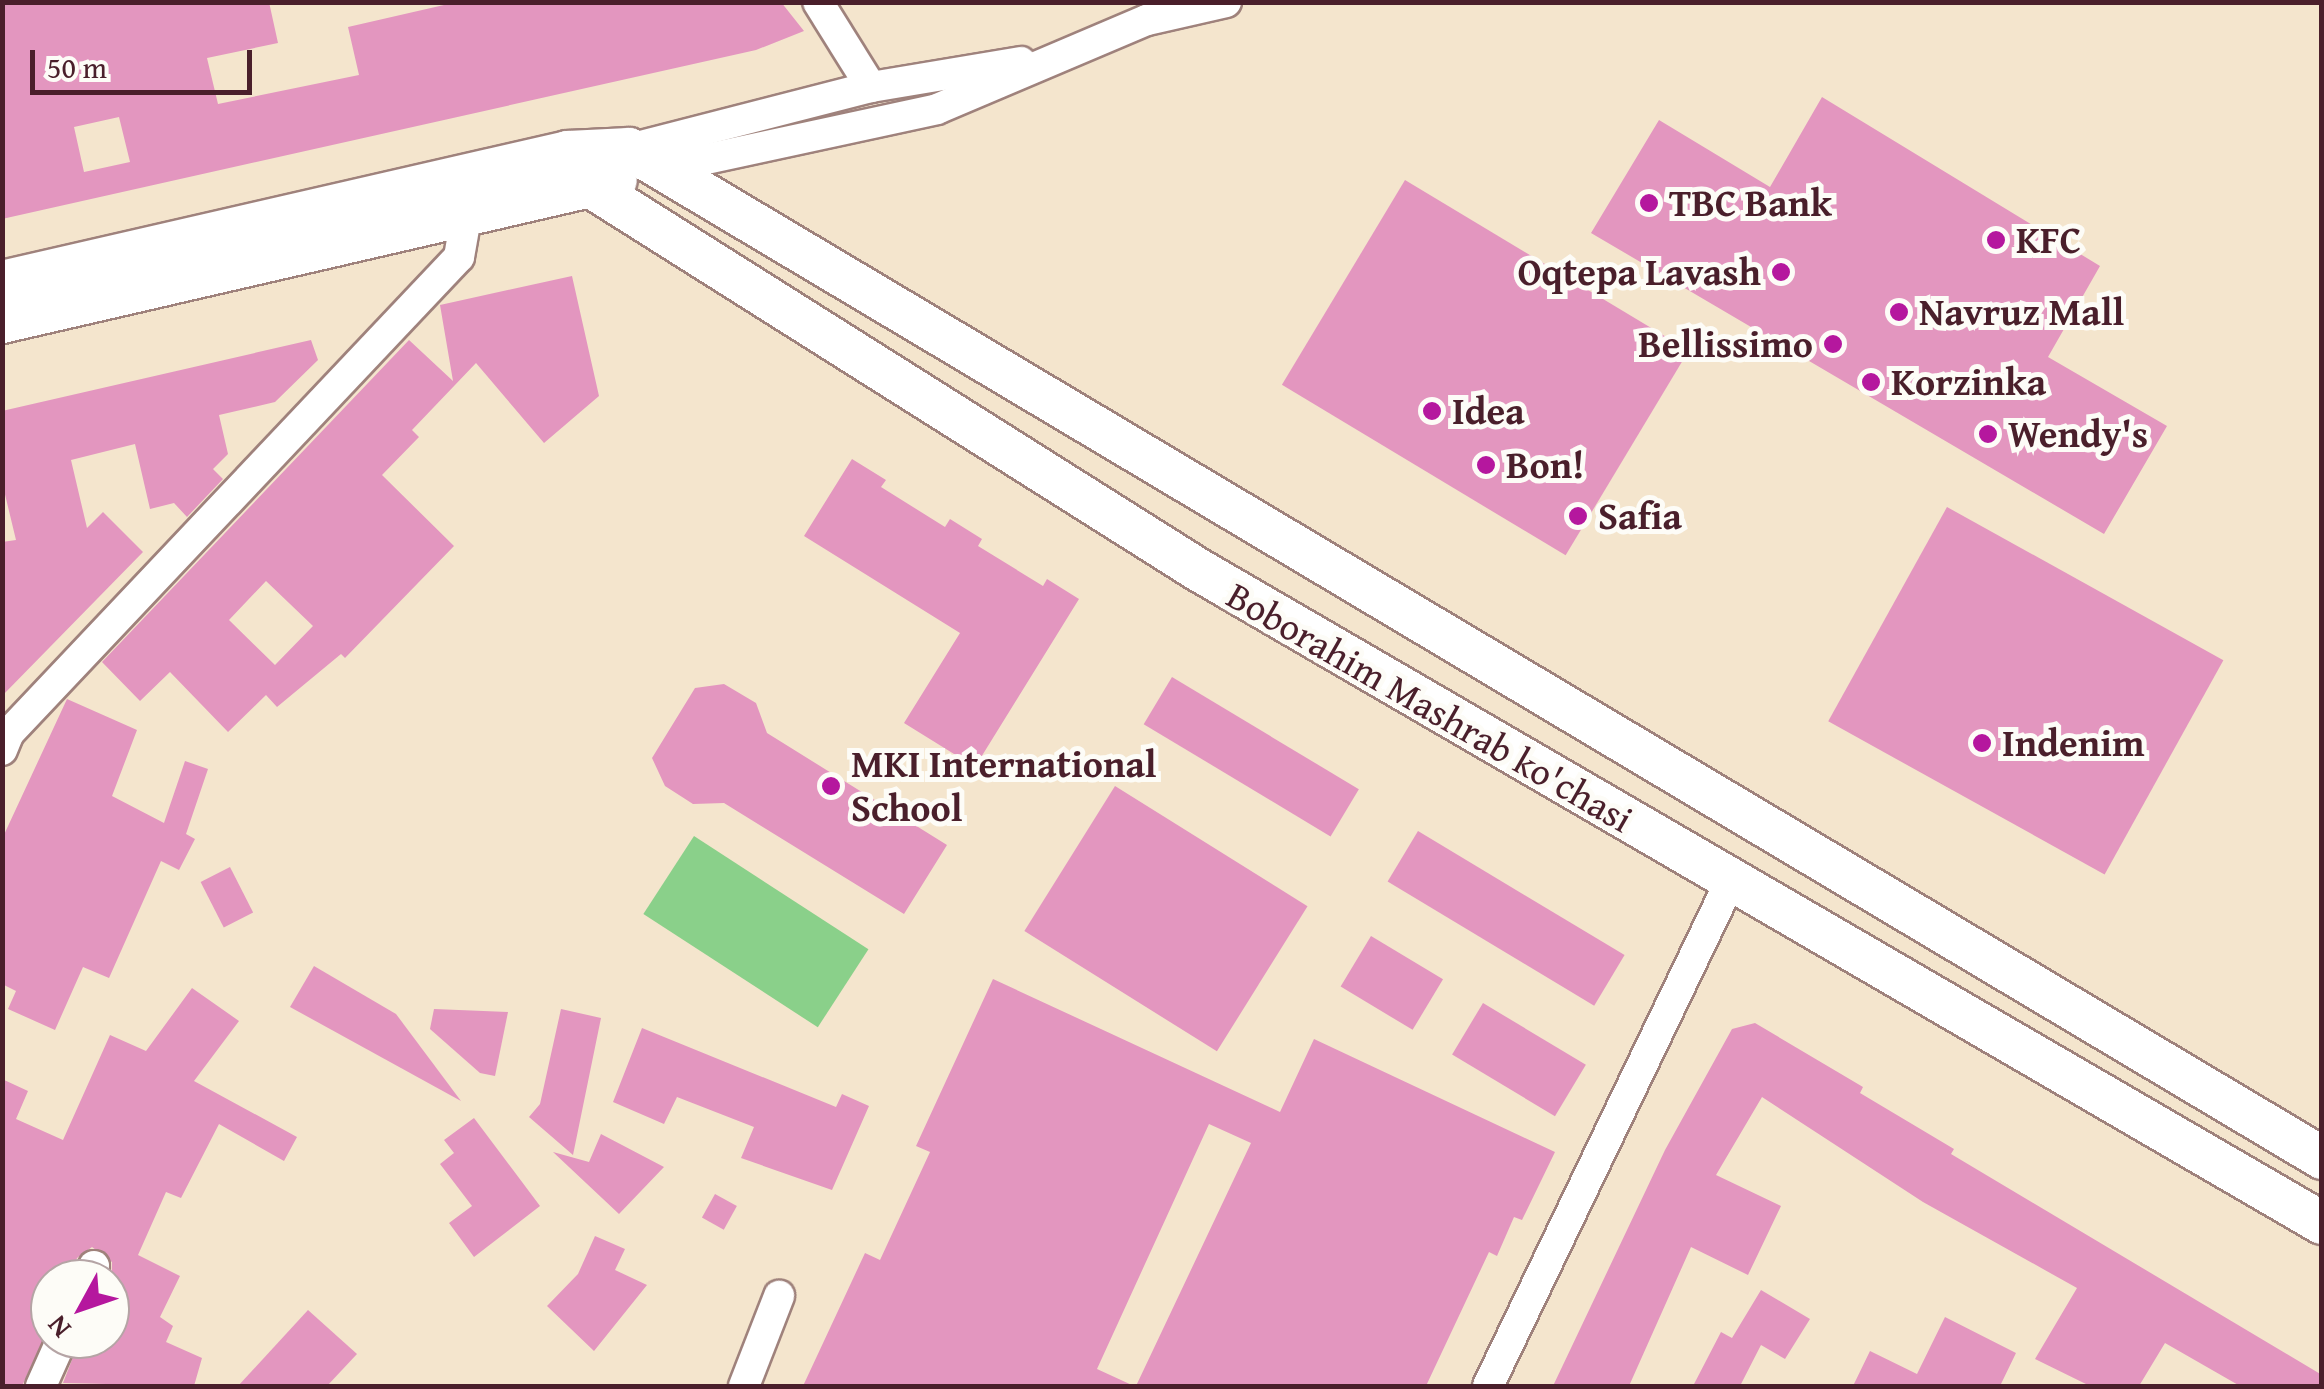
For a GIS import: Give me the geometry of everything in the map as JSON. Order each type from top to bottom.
[{"type":"main road","points":[[2,282],[647,158]]},
{"type":"main road","name":"Boborahim Mashrab ko'chasi","points":[[647,158],[1971,952],[2322,1158]]},
{"type":"main road","points":[[2,322],[466,219],[578,169]]},
{"type":"main road","name":"Boborahim Mashrab ko'chasi","points":[[578,169],[1197,569],[2322,1223]]},
{"type":"main road","points":[[1942,1004],[1971,952]]},
{"type":"street","points":[[818,2],[871,87]]},
{"type":"street","points":[[647,158],[937,109],[1146,11],[1226,2]]},
{"type":"street","points":[[647,158],[871,87],[981,64],[1039,61]]},
{"type":"street","points":[[5,739],[460,257],[466,219]]},
{"type":"street","points":[[1488,1386],[1730,882]]},
{"type":"street","points":[[744,1386],[778,1296]]},
{"type":"street","points":[[41,1386],[53,1359]]},
{"type":"green space","points":[[694,836],[868,949],[818,1027],[643,914]]},
{"type":"building","points":[[2,2],[269,2],[278,43],[207,58],[218,104],[359,75],[348,27],[457,2],[781,2],[804,31],[756,50],[2,219]],"holes":[[[119,117],[130,162],[84,172],[74,127]]]},
{"type":"building","name":"Navruz Mall","points":[[1822,97],[2100,266],[2048,357],[2167,426],[2104,534],[1591,233],[1659,120],[1770,187]]},
{"type":"building","points":[[1405,180],[1689,350],[1566,555],[1282,385]]},
{"type":"building","points":[[572,276],[599,396],[544,443],[476,363],[412,430],[419,437],[382,475],[454,546],[345,658],[341,654],[277,707],[266,695],[228,732],[170,672],[140,701],[102,662],[409,340],[453,381],[440,305]],"holes":[[[266,581],[313,626],[275,665],[229,620]]]},
{"type":"building","points":[[311,340],[318,360],[275,402],[219,415],[228,454],[213,469],[223,479],[187,517],[174,503],[150,509],[135,444],[71,460],[87,528],[103,512],[143,552],[2,696],[2,542],[16,540],[2,482],[2,411]]},
{"type":"building","points":[[852,459],[886,480],[881,487],[945,527],[950,519],[982,539],[978,546],[1043,586],[1047,579],[1079,599],[975,767],[904,723],[960,633],[804,536]]},
{"type":"building","points":[[1947,507],[2223,660],[2105,874],[1828,721]]},
{"type":"building","points":[[1172,677],[1359,789],[1331,836],[1144,724]]},
{"type":"building","points":[[724,684],[756,703],[767,733],[947,845],[904,914],[724,803],[693,804],[665,786],[652,758],[695,688]]},
{"type":"building","points":[[67,699],[137,730],[112,796],[164,823],[185,761],[208,769],[186,834],[195,839],[179,870],[161,861],[109,978],[83,967],[55,1030],[8,1009],[16,991],[2,984],[2,839]]},
{"type":"building","points":[[1115,786],[1308,906],[1217,1051],[1024,931]]},
{"type":"building","points":[[1418,831],[1625,955],[1594,1006],[1388,882]]},
{"type":"building","points":[[230,867],[253,912],[224,927],[201,882]]},
{"type":"building","points":[[1371,936],[1443,979],[1413,1030],[1341,987]]},
{"type":"building","points":[[314,966],[396,1014],[461,1101],[290,1007]]},
{"type":"building","points":[[993,979],[1280,1112],[1314,1039],[1555,1152],[1522,1220],[1514,1217],[1497,1256],[1489,1252],[1426,1386],[1136,1386],[1251,1143],[1209,1124],[1097,1369],[1134,1386],[803,1386],[865,1253],[880,1260],[930,1152],[916,1146]]},
{"type":"building","points":[[192,988],[239,1021],[194,1081],[297,1137],[284,1161],[219,1124],[181,1198],[166,1192],[138,1255],[180,1276],[160,1317],[173,1326],[166,1342],[202,1358],[194,1386],[63,1383],[72,1359],[130,1359],[130,1259],[108,1259],[92,1247],[77,1259],[30,1259],[30,1359],[34,1359],[22,1386],[2,1386],[2,1079],[28,1091],[16,1119],[63,1140],[110,1035],[146,1051]]},
{"type":"building","points":[[1483,1003],[1586,1065],[1555,1116],[1452,1054]]},
{"type":"building","points":[[434,1009],[508,1012],[495,1076],[480,1073],[430,1029]]},
{"type":"building","points":[[561,1009],[601,1018],[573,1155],[529,1117],[540,1104]]},
{"type":"building","points":[[1755,1023],[1863,1087],[1860,1093],[1954,1149],[1951,1154],[2322,1375],[2322,1386],[2240,1386],[2165,1343],[2139,1386],[2090,1386],[2035,1359],[2077,1288],[1923,1202],[1762,1097],[1716,1175],[1781,1206],[1748,1275],[1691,1247],[1629,1386],[1553,1386],[1665,1150],[1732,1029]]},
{"type":"building","points":[[642,1028],[836,1107],[842,1094],[869,1106],[832,1190],[741,1158],[754,1127],[677,1097],[664,1124],[613,1102]]},
{"type":"building","points":[[474,1118],[540,1206],[474,1257],[449,1223],[472,1206],[440,1164],[454,1153],[444,1140]]},
{"type":"building","points":[[601,1134],[664,1167],[619,1214],[553,1152],[589,1162]]},
{"type":"building","points":[[715,1194],[737,1206],[724,1230],[702,1218]]},
{"type":"building","points":[[595,1236],[625,1249],[615,1270],[647,1285],[594,1351],[547,1306],[578,1274]]},
{"type":"building","points":[[1761,1290],[1810,1319],[1785,1359],[1761,1345],[1740,1386],[1693,1386],[1721,1332],[1732,1338]]},
{"type":"building","points":[[308,1310],[357,1354],[327,1386],[238,1386]]},
{"type":"building","points":[[1945,1317],[2016,1353],[2000,1386],[1853,1386],[1870,1351],[1917,1374]]},
{"type":"place","name":"TBC Bank","points":[[1649,203]]},
{"type":"place","name":"KFC","points":[[1996,240]]},
{"type":"place","name":"Oqtepa Lavash","points":[[1781,272]]},
{"type":"place","name":"Navruz Mall","points":[[1899,312]]},
{"type":"place","name":"Bellissimo","points":[[1833,344]]},
{"type":"place","name":"Korzinka","points":[[1871,382]]},
{"type":"place","name":"Idea","points":[[1432,411]]},
{"type":"place","name":"Wendy's","points":[[1988,434]]},
{"type":"place","name":"Bon!","points":[[1486,465]]},
{"type":"place","name":"Safia","points":[[1578,516]]},
{"type":"place","name":"Indenim","points":[[1982,743]]},
{"type":"place","name":"MKI International School","points":[[831,786]]}]
